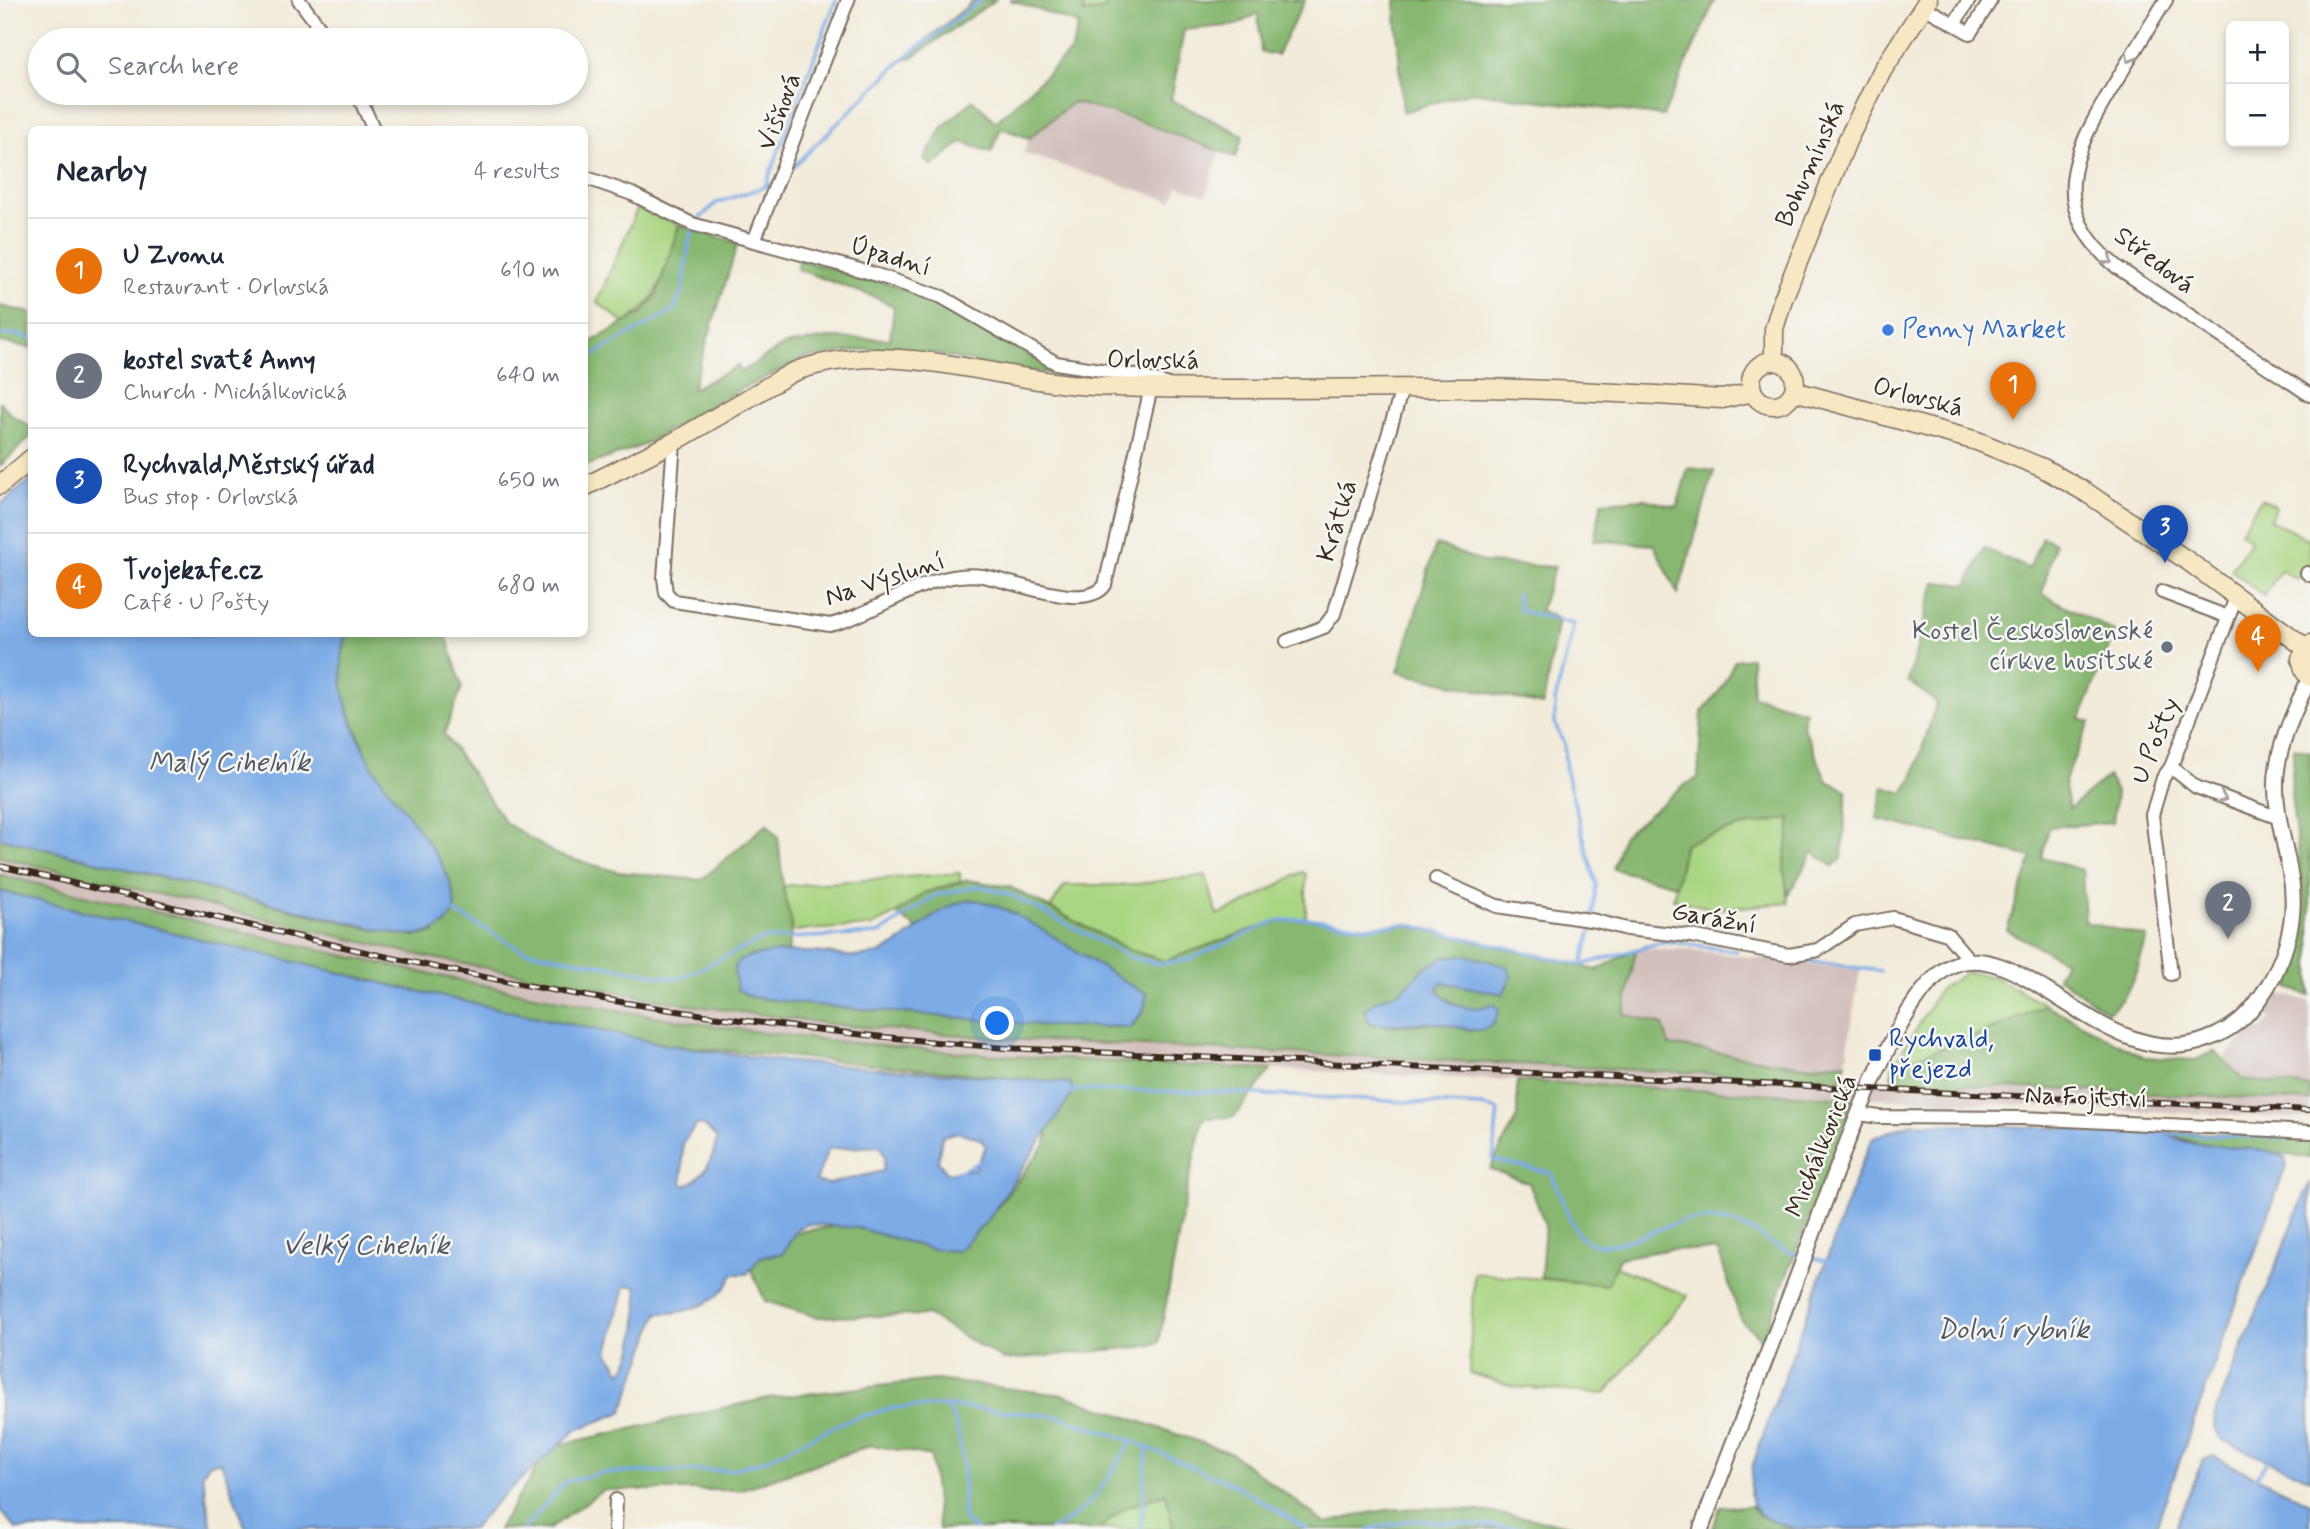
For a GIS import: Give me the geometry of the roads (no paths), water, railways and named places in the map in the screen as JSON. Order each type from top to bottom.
[{"type":"main road","name":"Bohumínská","points":[[1774,361],[1774,329],[1816,214],[1847,141],[1882,71],[1926,3]]},
{"type":"main road","name":"Orlovská","points":[[588,485],[674,442],[790,373],[817,364],[855,359],[933,364],[1045,382],[1151,388],[1480,388],[1722,399],[1754,391]]},
{"type":"main road","points":[[1774,361],[1792,370],[1794,391],[1784,401],[1770,404],[1757,398],[1751,384],[1755,370],[1774,361]]},
{"type":"main road","name":"Orlovská","points":[[1794,391],[1977,440],[2043,468],[2087,493],[2308,646]]},
{"type":"main road","points":[[0,485],[28,461]]},
{"type":"main road","points":[[2308,646],[2302,666],[2310,677]]},
{"type":"street","points":[[299,0],[320,28]]},
{"type":"street","name":"Višňová","points":[[754,241],[848,0]]},
{"type":"street","points":[[1954,24],[1969,0]]},
{"type":"street","points":[[1926,3],[1970,33],[1991,0]]},
{"type":"street","name":"Středová","points":[[2166,0],[2085,134],[2074,164],[2077,216],[2098,252],[2118,268],[2310,395]]},
{"type":"street","points":[[362,105],[372,126]]},
{"type":"street","name":"Úpadní","points":[[588,178],[632,194],[698,226],[942,297],[1056,363],[1133,375],[1176,388]]},
{"type":"street","name":"Na Výsluní","points":[[674,442],[664,578],[666,593],[674,601],[830,625],[851,620],[911,590],[980,576],[1070,597],[1092,596],[1101,592],[1105,585],[1151,388]]},
{"type":"street","name":"Krátká","points":[[1287,641],[1324,627],[1334,614],[1402,388]]},
{"type":"street","points":[[2162,592],[2228,617]]},
{"type":"street","name":"U Pošty","points":[[2171,974],[2161,911],[2160,865],[2152,815],[2163,778],[2171,767],[2237,595]]},
{"type":"street","points":[[1969,960],[1993,963],[2017,973],[2110,1031],[2131,1041],[2171,1047],[2193,1044],[2215,1036],[2241,1019],[2258,1002],[2286,947],[2292,915],[2292,888],[2279,818],[2276,784],[2281,753],[2310,677]]},
{"type":"street","points":[[2171,767],[2196,787],[2279,818]]},
{"type":"street","name":"Garážní","points":[[1436,879],[1497,906],[1596,921],[1627,929],[1691,936],[1789,955],[1818,950],[1855,925],[1893,918],[1947,934],[1969,960]]},
{"type":"street","name":"Michálkovická","points":[[1701,1529],[1859,1114],[1884,1059],[1921,995],[1941,972],[1969,960]]},
{"type":"street","name":"Na Fojtství","points":[[1859,1114],[1879,1117],[1944,1116],[2310,1132]]},
{"type":"street","points":[[615,1529],[616,1500]]},
{"type":"water","name":"Malý Cihelník","points":[[28,482],[28,637],[346,637],[342,683],[349,715],[379,777],[442,865],[452,888],[454,907],[447,922],[424,934],[397,934],[0,838],[0,505]]},
{"type":"water","name":"Velký Cihelník","points":[[0,891],[407,989],[667,1045],[782,1061],[1070,1083],[1074,1091],[987,1221],[958,1251],[931,1249],[858,1228],[807,1224],[797,1229],[783,1253],[760,1257],[747,1274],[733,1274],[721,1292],[703,1305],[658,1313],[622,1412],[576,1430],[497,1501],[473,1529],[246,1529],[221,1462],[210,1463],[202,1473],[212,1529],[16,1529],[0,1510]],"holes":[[[696,1125],[703,1125],[717,1138],[708,1166],[686,1186],[682,1183],[683,1142]],[[959,1132],[980,1139],[986,1146],[975,1169],[947,1173],[938,1161],[942,1136]],[[880,1146],[885,1157],[883,1171],[828,1184],[816,1181],[828,1149]],[[625,1286],[636,1286],[638,1306],[634,1344],[621,1372],[608,1352]]]},
{"type":"water","points":[[974,900],[992,905],[1036,926],[1147,994],[1143,1012],[1130,1027],[1052,1026],[813,1005],[751,997],[737,989],[734,970],[738,961],[765,953],[784,952],[852,956],[876,954],[889,949],[948,907]]},
{"type":"water","points":[[1465,955],[1507,966],[1511,977],[1503,994],[1442,982],[1437,988],[1448,1000],[1462,1006],[1470,1008],[1493,1004],[1499,1010],[1490,1027],[1469,1030],[1437,1023],[1370,1023],[1364,1011],[1373,1002],[1401,991],[1427,966],[1445,957]]},
{"type":"water","name":"Dolní rybník","points":[[1911,1123],[2156,1131],[2186,1142],[2270,1151],[2285,1158],[2286,1166],[2155,1529],[1796,1529],[1769,1520],[1755,1509],[1750,1492],[1753,1464],[1861,1164],[1873,1138]]},
{"type":"water","points":[[2310,1182],[2310,1479],[2222,1440],[2214,1426],[2216,1411]]},
{"type":"water","points":[[2213,1456],[2310,1503],[2310,1529],[2174,1529],[2203,1460]]},
{"type":"waterway","points":[[765,187],[836,0]]},
{"type":"waterway","points":[[782,178],[902,60],[981,0]]},
{"type":"waterway","points":[[697,221],[716,203],[773,184]]},
{"type":"waterway","points":[[588,358],[674,310],[683,289],[689,241],[694,228]]},
{"type":"waterway","points":[[0,335],[16,334],[28,338]]},
{"type":"waterway","points":[[1517,595],[1520,611],[1574,624],[1555,701],[1555,724],[1564,744],[1566,772],[1596,884],[1593,916]]},
{"type":"waterway","points":[[453,911],[522,950],[678,979],[763,939],[879,934],[936,895],[980,886],[1011,895],[1130,957],[1160,964],[1188,960],[1273,922],[1306,918],[1368,927],[1405,924],[1582,965],[1666,941],[1736,951]]},
{"type":"waterway","points":[[1582,964],[1593,924]]},
{"type":"waterway","points":[[1795,959],[1880,971]]},
{"type":"waterway","points":[[1071,1093],[1074,1090],[1217,1092],[1482,1106],[1498,1110],[1493,1160],[1551,1173],[1573,1225],[1581,1237],[1591,1243],[1603,1245],[1631,1240],[1684,1221],[1718,1220],[1743,1227],[1780,1248],[1800,1255]]},
{"type":"waterway","points":[[2154,1133],[2310,1139]]},
{"type":"waterway","points":[[954,1174],[982,1161]]},
{"type":"waterway","points":[[1808,1257],[1831,1262]]},
{"type":"waterway","points":[[948,1406],[1056,1416],[1132,1441]]},
{"type":"waterway","points":[[524,1529],[565,1482],[602,1473],[731,1470],[765,1460],[845,1421],[892,1408],[948,1406],[961,1448],[963,1520],[976,1529]]},
{"type":"waterway","points":[[1050,1529],[1064,1523],[1087,1505],[1132,1441],[1237,1486],[1307,1529]]},
{"type":"waterway","points":[[1141,1529],[1147,1447]]},
{"type":"waterway","points":[[2256,1478],[2271,1455]]},
{"type":"waterway","points":[[1369,1529],[1412,1520],[1533,1529]]},
{"type":"railway","points":[[0,866],[289,935],[507,982],[739,1020],[899,1039],[1006,1048],[2310,1110]]},
{"type":"place","name":"Penny Market","points":[[1888,330]]},
{"type":"place","name":"U Zvonu","points":[[2013,420]]},
{"type":"place","name":"Rychvald,Městský úřad","points":[[2165,563]]},
{"type":"place","name":"Kostel Československé církve husitské","points":[[2167,647]]},
{"type":"place","name":"Tvojekafe.cz","points":[[2258,672]]},
{"type":"place","name":"kostel svaté Anny","points":[[2228,939]]},
{"type":"place","name":"Rychvald, přejezd","points":[[1875,1055]]}]
